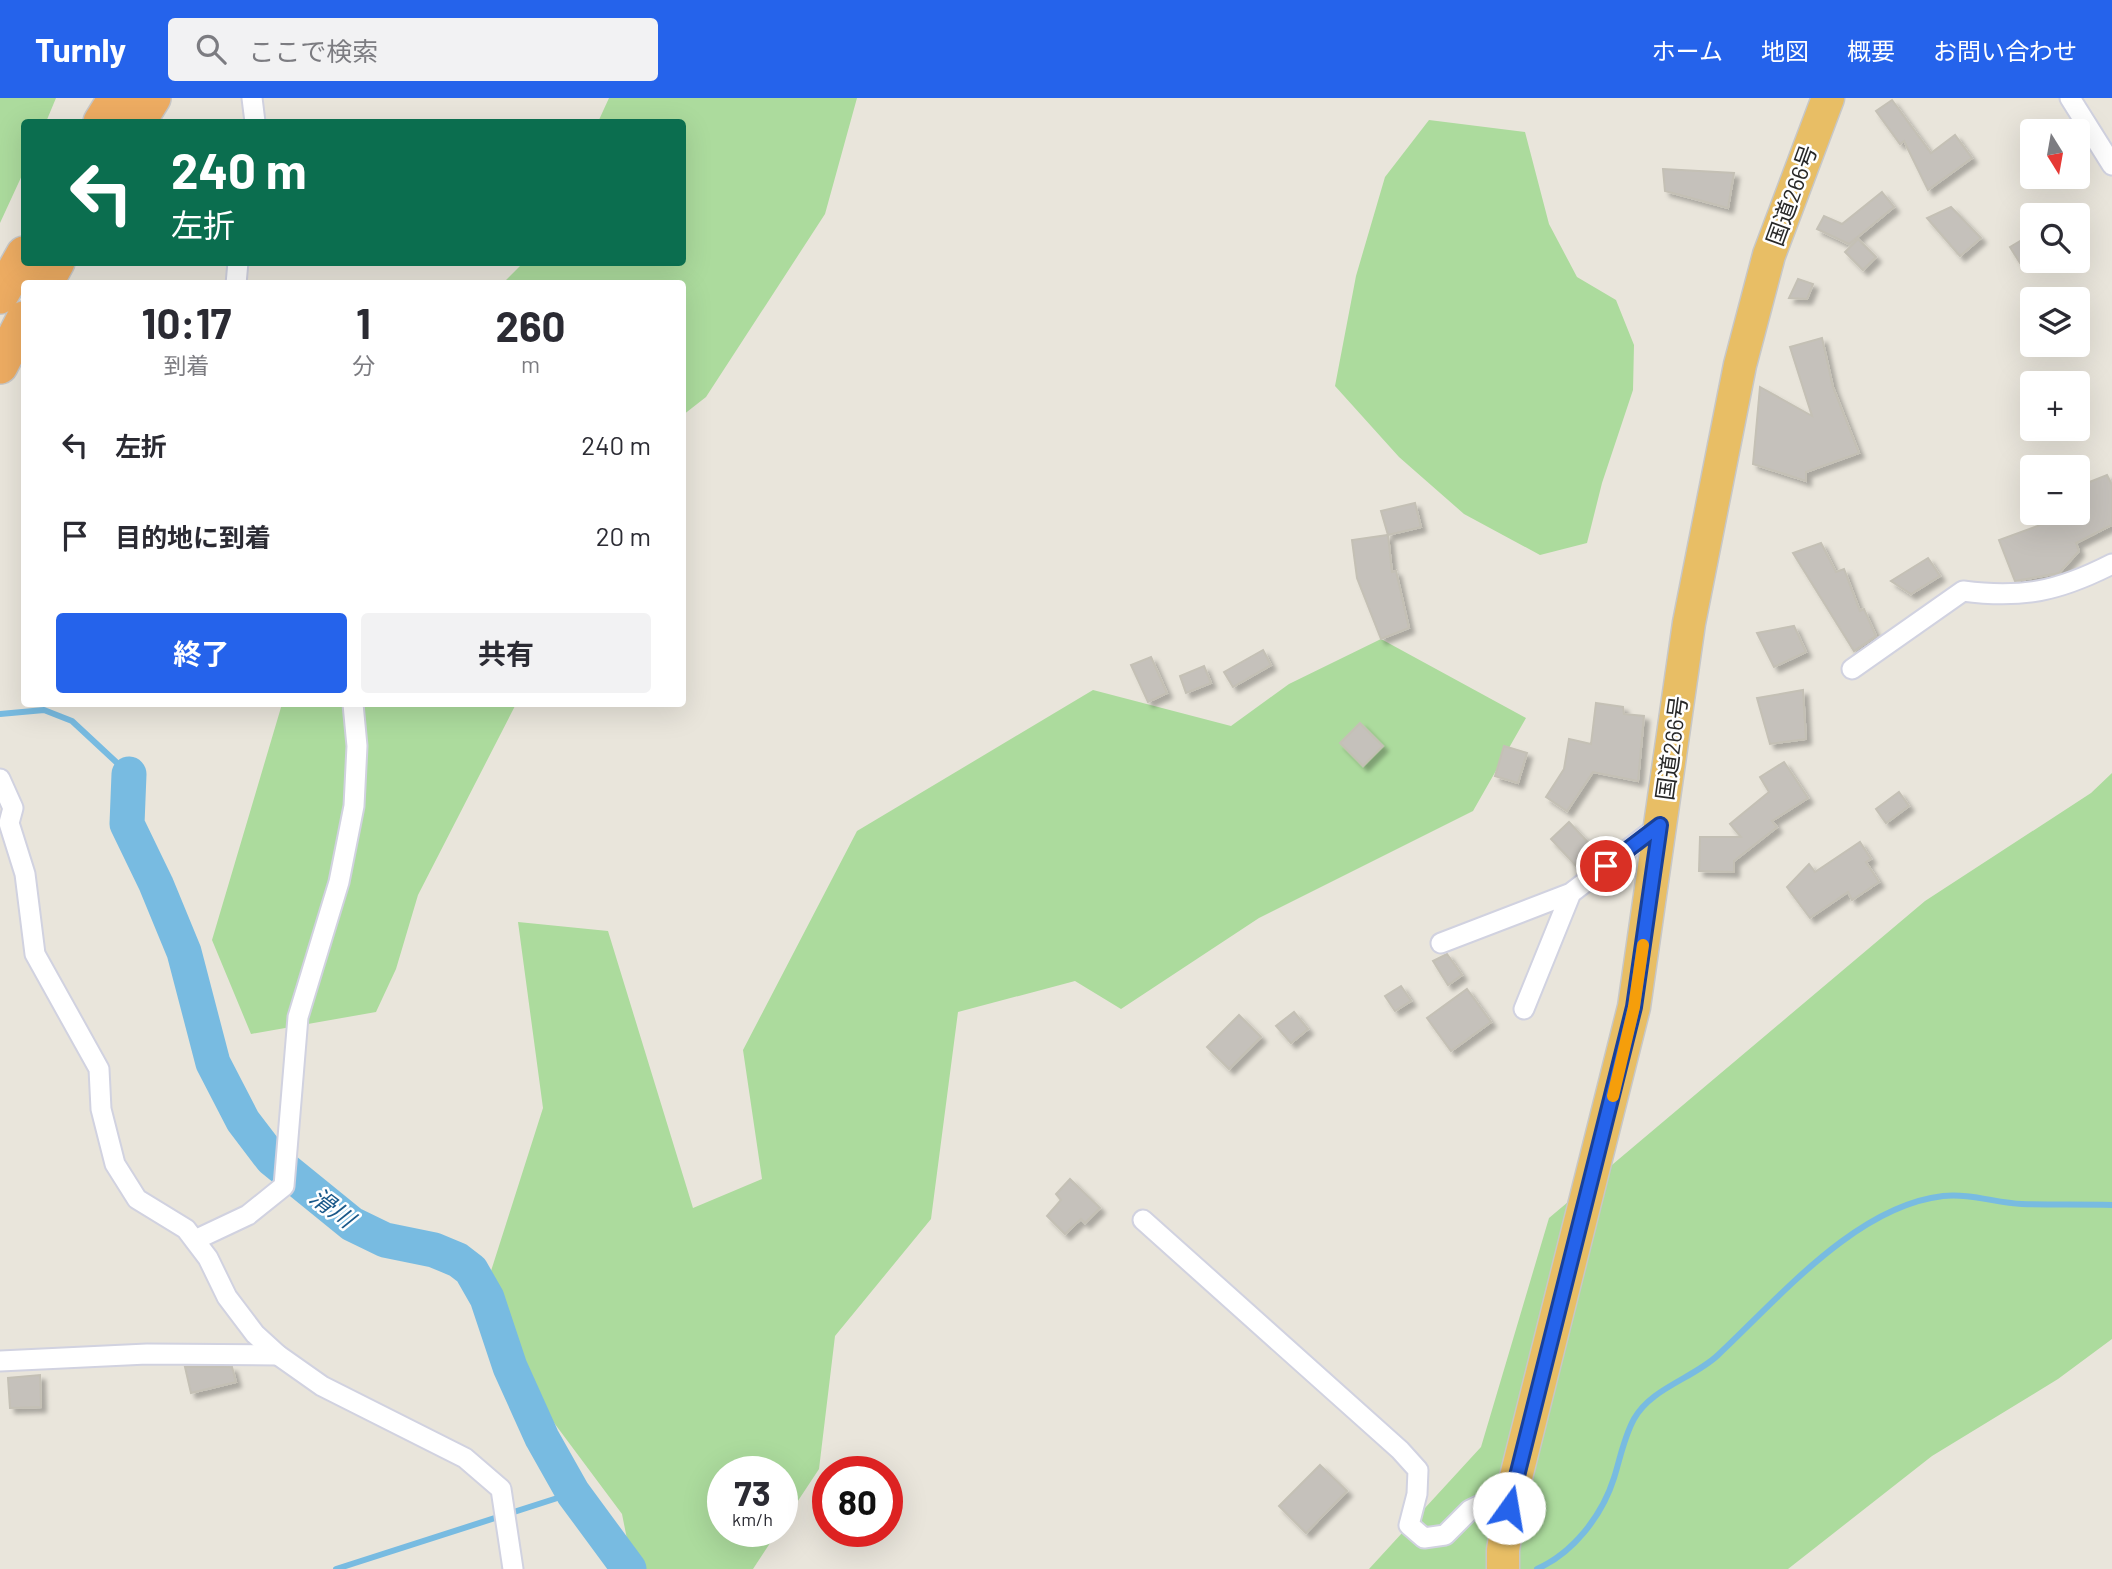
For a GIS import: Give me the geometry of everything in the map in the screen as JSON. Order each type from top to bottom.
[{"type":"highway","points":[[103,119],[116,98]]},
{"type":"highway","points":[[140,119],[153,98]]},
{"type":"highway","name":"国道266号","points":[[1503,1569],[1503,1550],[1513,1489],[1634,1007],[1689,623],[1740,365],[1769,255],[1828,98]]},
{"type":"highway","points":[[0,296],[21,259]]},
{"type":"highway","points":[[0,366],[21,325]]},
{"type":"street","points":[[252,98],[255,119]]},
{"type":"street","points":[[2070,98],[2112,164]]},
{"type":"street","points":[[1852,669],[1963,591],[1989,594],[2041,593],[2112,564]]},
{"type":"street","points":[[195,1240],[248,1215],[284,1186],[298,1017],[339,882],[354,806],[357,746],[353,707]]},
{"type":"street","points":[[0,779],[13,808],[9,823],[25,874],[35,954],[99,1069],[101,1110],[115,1164],[137,1199],[186,1229],[208,1258],[227,1297],[255,1334],[278,1355],[322,1386],[465,1458],[501,1489],[513,1569]]},
{"type":"street","points":[[1441,943],[1571,893],[1660,825]]},
{"type":"street","points":[[1571,893],[1547,956],[1524,1009],[1545,958],[1571,893]]},
{"type":"street","points":[[1143,1220],[1400,1450],[1418,1470],[1418,1494],[1409,1525],[1424,1538],[1445,1535],[1470,1510],[1513,1489]]},
{"type":"street","points":[[0,1361],[147,1354],[278,1355]]},
{"type":"green space","points":[[0,98],[56,98],[47,119],[21,119],[21,178],[0,223]]},
{"type":"green space","points":[[609,98],[857,98],[825,214],[706,397],[686,413],[686,280],[506,280],[520,266],[686,266],[686,119],[599,119]]},
{"type":"green space","points":[[1429,120],[1525,132],[1549,224],[1577,277],[1616,300],[1634,345],[1633,390],[1602,483],[1587,543],[1540,555],[1464,514],[1399,457],[1335,386],[1356,276],[1385,177]]},
{"type":"green space","points":[[1381,639],[1526,718],[1473,811],[1259,918],[1121,1009],[1075,981],[958,1012],[931,1219],[835,1336],[821,1456],[812,1456],[812,1480],[798,1501],[798,1456],[707,1456],[707,1547],[767,1547],[753,1569],[633,1569],[622,1514],[543,1408],[491,1271],[543,1108],[518,922],[608,931],[693,1208],[762,1179],[743,1050],[857,831],[1093,690],[1231,726],[1289,684]]},
{"type":"green space","points":[[281,707],[514,707],[418,895],[396,969],[376,1012],[251,1034],[212,940]]},
{"type":"green space","points":[[2112,773],[2112,1339],[2058,1379],[1932,1456],[1788,1569],[1369,1569],[1481,1447],[1549,1218],[1925,901],[2091,793]]},
{"type":"building","points":[[1892,100],[1931,153],[1955,135],[1972,158],[1928,190],[1904,141],[1900,144],[1876,111]]},
{"type":"building","points":[[1663,169],[1734,173],[1728,208],[1665,191]]},
{"type":"building","points":[[1882,192],[1894,207],[1849,244],[1817,229],[1824,216],[1842,224]]},
{"type":"building","points":[[1951,207],[1981,238],[1960,256],[1927,218]]},
{"type":"building","points":[[1858,239],[1876,257],[1863,270],[1845,252]]},
{"type":"building","points":[[2020,241],[2020,263],[2010,247]]},
{"type":"building","points":[[1798,279],[1813,284],[1807,299],[1789,298]]},
{"type":"building","points":[[1822,338],[1833,387],[1859,453],[1806,472],[1806,481],[1753,464],[1760,387],[1812,416],[1790,347]]},
{"type":"building","points":[[2107,475],[2112,485],[2112,525],[2076,543],[2079,551],[2059,573],[2015,581],[1999,540],[2041,525],[2090,525],[2090,482]]},
{"type":"building","points":[[1415,503],[1421,527],[1388,535],[1381,511]]},
{"type":"building","points":[[1388,535],[1392,572],[1396,571],[1409,628],[1381,639],[1357,578],[1352,540]]},
{"type":"building","points":[[1821,543],[1836,572],[1844,569],[1860,611],[1864,609],[1876,636],[1854,651],[1793,553]]},
{"type":"building","points":[[1928,558],[1940,576],[1911,594],[1891,581]]},
{"type":"building","points":[[1794,626],[1806,652],[1774,667],[1757,633]]},
{"type":"building","points":[[1263,650],[1271,665],[1233,687],[1224,672]]},
{"type":"building","points":[[1151,657],[1167,693],[1148,702],[1131,665]]},
{"type":"building","points":[[1204,666],[1211,683],[1186,693],[1180,676]]},
{"type":"building","points":[[1803,690],[1806,739],[1770,744],[1757,698]]},
{"type":"building","points":[[1596,703],[1623,707],[1624,714],[1644,716],[1638,781],[1593,772],[1567,811],[1546,797],[1564,769],[1569,739],[1591,744]]},
{"type":"building","points":[[1360,723],[1383,746],[1363,766],[1340,743]]},
{"type":"building","points":[[1504,746],[1527,753],[1518,783],[1495,776]]},
{"type":"building","points":[[1784,762],[1808,798],[1772,821],[1777,827],[1734,861],[1734,872],[1699,871],[1700,837],[1741,837],[1730,824],[1769,792],[1760,777]]},
{"type":"building","points":[[1899,792],[1909,806],[1886,823],[1876,809]]},
{"type":"building","points":[[1569,822],[1598,853],[1580,870],[1551,839]]},
{"type":"building","points":[[1860,842],[1871,859],[1866,862],[1879,882],[1852,900],[1848,892],[1810,918],[1787,887],[1809,864],[1815,872]]},
{"type":"building","points":[[1447,954],[1462,975],[1448,985],[1433,961]]},
{"type":"building","points":[[1401,986],[1411,1001],[1395,1011],[1385,996]]},
{"type":"building","points":[[1467,989],[1491,1022],[1451,1051],[1427,1018]]},
{"type":"building","points":[[1294,1012],[1308,1029],[1291,1043],[1276,1026]]},
{"type":"building","points":[[1239,1015],[1261,1037],[1229,1069],[1207,1047]]},
{"type":"building","points":[[1070,1179],[1100,1208],[1085,1223],[1081,1219],[1065,1234],[1047,1216],[1061,1200],[1056,1194]]},
{"type":"building","points":[[185,1367],[232,1367],[236,1382],[191,1393]]},
{"type":"building","points":[[40,1375],[41,1407],[10,1408],[8,1378]]},
{"type":"building","points":[[1320,1465],[1347,1491],[1306,1533],[1279,1506]]},
{"type":"waterway","points":[[0,714],[44,710],[72,721],[129,774]]},
{"type":"waterway","name":"滑川","points":[[129,774],[127,824],[184,952],[213,1063],[243,1121],[272,1159],[352,1224],[385,1240],[434,1250],[458,1260],[471,1270],[487,1298],[510,1367],[542,1438],[573,1493],[629,1569]]},
{"type":"waterway","points":[[1537,1569],[1563,1553],[1594,1519],[1609,1492],[1625,1441],[1642,1408],[1662,1391],[1718,1355],[1821,1258],[1880,1217],[1911,1203],[1943,1196],[2022,1204],[2112,1205]]},
{"type":"waterway","points":[[336,1569],[573,1493]]},
{"type":"slow traffic","points":[[1613,1096],[1634,1007],[1643,945]]},
{"type":"route","points":[[1509,1508],[1634,1007],[1660,825],[1606,866]]}]
